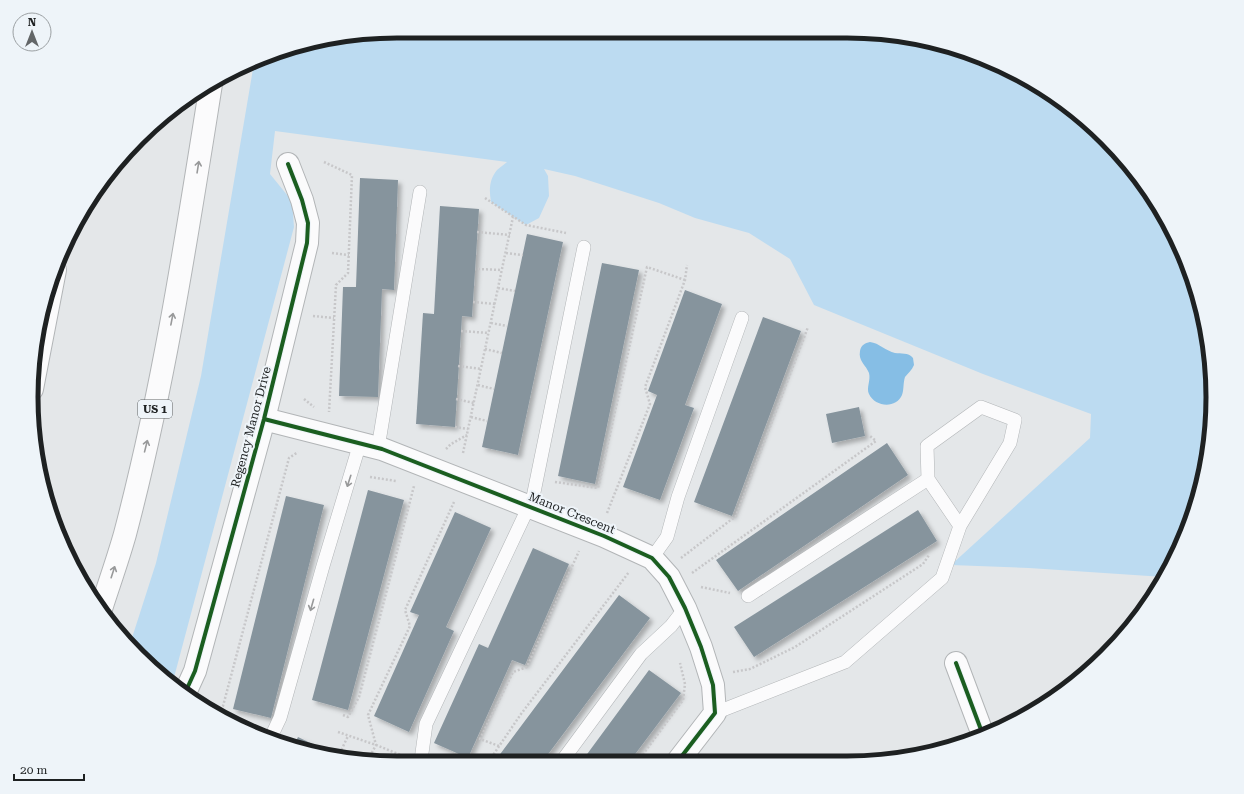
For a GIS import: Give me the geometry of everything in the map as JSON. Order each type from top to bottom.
[{"type":"main road","name":"US 1","points":[[103,602],[124,535],[152,422],[192,206],[210,91]]},
{"type":"main road","name":"Regency Manor Drive","points":[[187,688],[196,671],[264,419],[307,243],[308,223],[302,200],[288,164]]},
{"type":"main road","name":"Manor Crescent","points":[[264,419],[369,446],[530,506],[604,536],[652,558],[669,577],[685,608],[701,647],[713,685],[716,713]]},
{"type":"main road","points":[[956,663],[981,730]]},
{"type":"main road","points":[[682,756],[716,713]]},
{"type":"lane","points":[[273,734],[280,718],[329,546],[369,446],[420,192]]},
{"type":"lane","points":[[416,756],[426,724],[530,506],[584,247]]},
{"type":"lane","points":[[652,558],[667,537],[678,497],[742,318]]},
{"type":"lane","points":[[716,713],[844,662],[942,578],[960,526],[1010,443],[1015,420],[981,407],[927,446],[928,479],[960,526]]},
{"type":"lane","points":[[748,596],[928,479]]},
{"type":"lane","points":[[566,756],[641,654],[671,626],[685,608]]},
{"type":"path","points":[[322,410],[329,413],[336,286],[348,273],[352,175],[324,162]]},
{"type":"path","points":[[485,198],[526,225],[566,233]]},
{"type":"path","points":[[463,453],[513,217]]},
{"type":"path","points":[[477,232],[510,235]]},
{"type":"path","points":[[332,253],[349,255]]},
{"type":"path","points":[[506,254],[522,255]]},
{"type":"path","points":[[606,514],[650,404],[645,387],[685,280],[687,265]]},
{"type":"path","points":[[549,481],[598,488],[646,267],[685,280]]},
{"type":"path","points":[[478,269],[502,270]]},
{"type":"path","points":[[498,288],[515,290]]},
{"type":"path","points":[[473,302],[495,304]]},
{"type":"path","points":[[313,316],[334,318]]},
{"type":"path","points":[[491,322],[508,326]]},
{"type":"path","points":[[683,564],[679,559],[736,516],[808,327]]},
{"type":"path","points":[[461,331],[489,333]]},
{"type":"path","points":[[485,349],[502,353]]},
{"type":"path","points":[[458,366],[481,369]]},
{"type":"path","points":[[478,385],[494,388]]},
{"type":"path","points":[[304,399],[314,408]]},
{"type":"path","points":[[456,399],[474,403]]},
{"type":"path","points":[[471,418],[487,421]]},
{"type":"path","points":[[455,427],[468,429]]},
{"type":"path","points":[[446,450],[451,444],[467,435]]},
{"type":"path","points":[[692,573],[876,441],[870,436]]},
{"type":"path","points":[[220,710],[223,706],[289,458],[297,452],[303,452]]},
{"type":"path","points":[[343,715],[348,717],[359,697],[415,483]]},
{"type":"path","points":[[371,755],[376,745],[368,715],[410,626],[405,610],[456,499]]},
{"type":"path","points":[[499,746],[480,738],[513,672],[527,667],[579,551]]},
{"type":"path","points":[[728,669],[731,672],[750,669],[795,647],[923,564],[931,552]]},
{"type":"path","points":[[688,568],[695,577]]},
{"type":"path","points":[[492,756],[521,714],[630,572]]},
{"type":"path","points":[[698,582],[704,594]]},
{"type":"path","points":[[701,587],[735,593]]},
{"type":"path","points":[[642,756],[683,700],[685,684],[680,662]]},
{"type":"path","points":[[338,732],[405,756]]},
{"type":"path","points":[[341,751],[348,736]]},
{"type":"shaded area","points":[[847,38],[894,41],[917,45],[940,50],[984,65],[1026,86],[1066,112],[1101,143],[1132,178],[1158,218],[1179,260],[1194,304],[1199,327],[1203,350],[1206,397],[1203,444],[1194,490],[1179,534],[1158,577],[1029,568],[951,565],[1090,438],[1091,414],[983,374],[814,305],[790,259],[749,233],[695,218],[659,203],[575,176],[544,169],[548,176],[549,196],[539,218],[526,225],[491,202],[490,189],[492,178],[497,170],[507,162],[275,131],[270,174],[292,201],[294,227],[174,678],[132,639],[156,563],[201,376],[253,68],[304,50],[350,41],[374,39]]},
{"type":"water","points":[[870,342],[892,352],[907,354],[913,358],[914,365],[905,377],[902,395],[895,403],[886,405],[880,404],[876,402],[869,394],[869,373],[860,358],[860,354],[862,346]]},
{"type":"building","points":[[360,178],[398,180],[394,290],[382,289],[378,397],[339,396],[343,287],[356,287]]},
{"type":"building","points":[[440,206],[479,209],[472,317],[462,316],[455,427],[416,424],[423,313],[434,314]]},
{"type":"building","points":[[527,234],[563,242],[518,455],[482,447]]},
{"type":"building","points":[[602,263],[639,270],[595,484],[558,476]]},
{"type":"building","points":[[685,290],[722,304],[685,405],[694,408],[660,500],[623,487],[657,395],[648,391]]},
{"type":"building","points":[[763,317],[801,331],[732,516],[694,502]]},
{"type":"building","points":[[859,407],[865,436],[832,443],[826,414]]},
{"type":"building","points":[[887,443],[908,475],[738,591],[716,560]]},
{"type":"building","points":[[368,490],[404,500],[348,710],[312,700]]},
{"type":"building","points":[[286,496],[324,505],[271,718],[233,709]]},
{"type":"building","points":[[918,510],[937,541],[754,657],[734,627]]},
{"type":"building","points":[[455,512],[491,528],[446,627],[454,631],[409,732],[374,716],[419,615],[410,612]]},
{"type":"building","points":[[533,548],[569,564],[525,665],[512,660],[469,756],[463,756],[434,743],[479,644],[488,648]]},
{"type":"building","points":[[619,595],[650,618],[547,756],[499,756]]},
{"type":"building","points":[[649,670],[681,693],[634,756],[586,756]]},
{"type":"building","points":[[298,737],[319,747],[304,744],[296,741]]},
{"type":"cycle path","points":[[187,688],[195,671],[264,419],[307,243],[308,223],[302,200],[288,164]]},
{"type":"cycle path","points":[[264,419],[382,449],[604,536],[652,558],[669,577],[685,608],[701,647],[713,685],[715,713],[682,756]]},
{"type":"cycle path","points":[[956,663],[981,730]]}]
